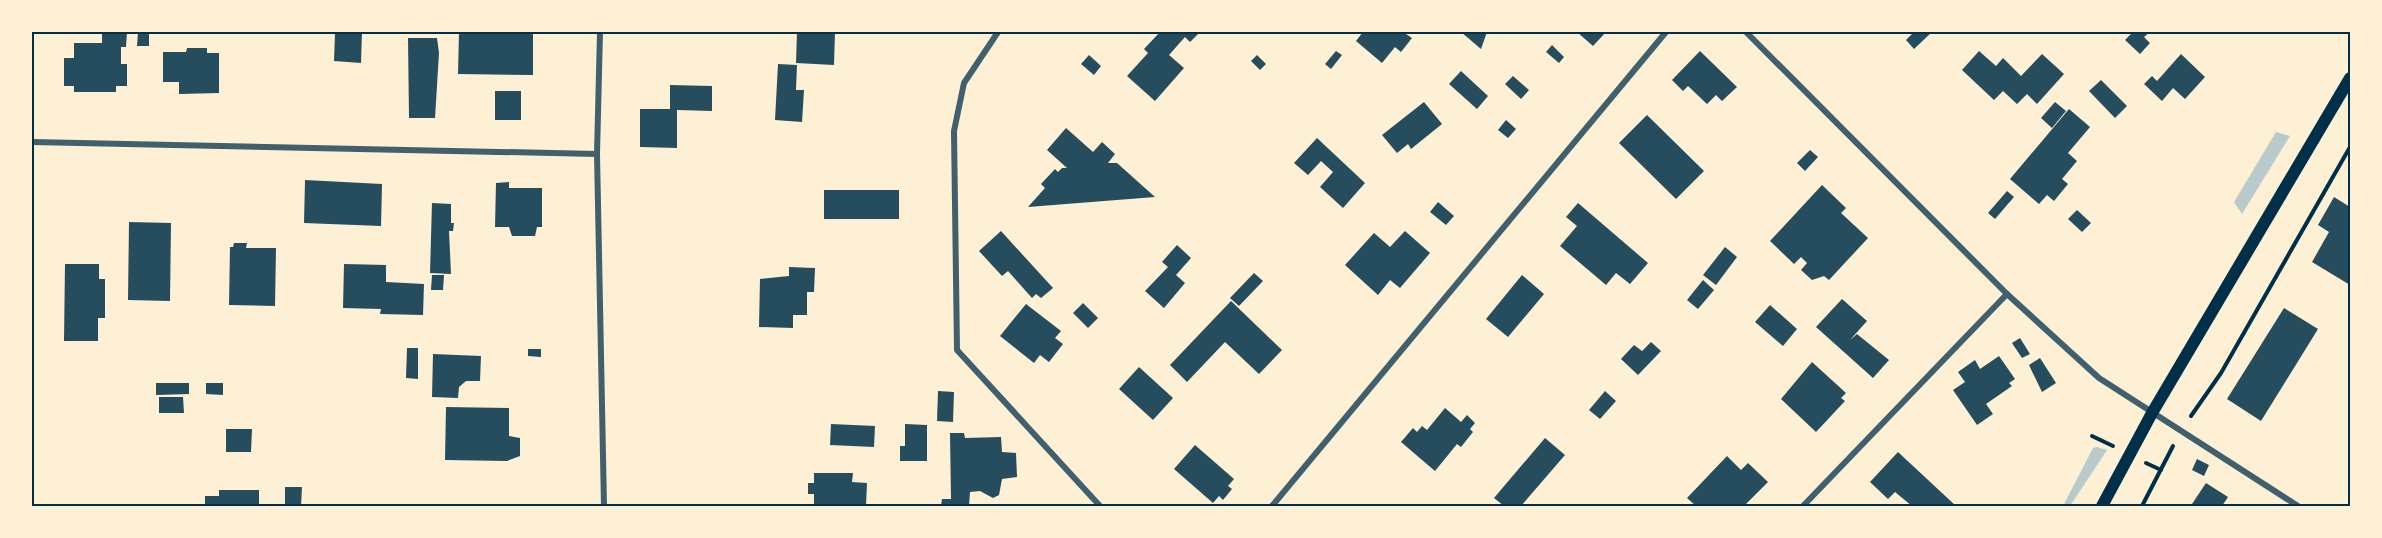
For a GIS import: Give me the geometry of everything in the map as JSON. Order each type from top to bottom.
[{"type":"main road","points":[[2103,507],[2152,413],[2350,78]]},
{"type":"street","points":[[600,32],[597,154],[604,507]]},
{"type":"street","points":[[998,32],[964,83],[954,131],[957,350],[1100,507]]},
{"type":"street","points":[[1272,507],[1666,32]]},
{"type":"street","points":[[1746,32],[2007,294],[2099,378],[2298,507]]},
{"type":"street","points":[[32,142],[597,154]]},
{"type":"street","points":[[1803,507],[2007,294]]},
{"type":"path","points":[[2142,507],[2181,431],[2221,373],[2350,147]]},
{"type":"shaded area","points":[[2276,132],[2290,136],[2242,214],[2234,202]]},
{"type":"shaded area","points":[[2093,448],[2107,450],[2070,506],[2063,506]]},
{"type":"building","points":[[102,32],[127,32],[126,47],[121,47],[121,64],[127,64],[127,86],[116,86],[116,92],[74,92],[74,86],[64,86],[64,58],[74,58],[74,43],[102,43]]},
{"type":"building","points":[[138,32],[149,32],[149,46],[137,46]]},
{"type":"building","points":[[314,32],[362,32],[361,63],[334,61],[335,34]]},
{"type":"building","points":[[459,32],[533,32],[533,75],[458,74]]},
{"type":"building","points":[[797,32],[835,32],[834,65],[796,63]]},
{"type":"building","points":[[1160,32],[1200,32],[1190,42],[1185,37],[1169,55],[1184,68],[1155,101],[1127,76],[1148,53],[1144,49]]},
{"type":"building","points":[[1363,32],[1403,32],[1412,38],[1401,52],[1395,47],[1382,63],[1356,41]]},
{"type":"building","points":[[1461,32],[1487,32],[1481,49]]},
{"type":"building","points":[[1577,32],[1606,32],[1593,46]]},
{"type":"building","points":[[1914,32],[1932,32],[1914,49],[1906,40]]},
{"type":"building","points":[[2133,32],[2150,32],[2144,37],[2150,43],[2140,54],[2125,40]]},
{"type":"building","points":[[408,38],[437,38],[439,53],[435,118],[409,118]]},
{"type":"building","points":[[1552,45],[1564,57],[1559,63],[1546,52]]},
{"type":"building","points":[[187,48],[207,48],[207,53],[219,53],[219,93],[179,94],[179,82],[163,82],[163,52],[186,52]]},
{"type":"building","points":[[1336,51],[1342,55],[1331,69],[1325,64]]},
{"type":"building","points":[[1700,51],[1737,87],[1722,101],[1716,95],[1707,104],[1688,86],[1683,91],[1672,80]]},
{"type":"building","points":[[1979,51],[1996,66],[2003,58],[2021,76],[2042,54],[2064,74],[2037,104],[2027,94],[2017,104],[2003,91],[1994,100],[1962,70]]},
{"type":"building","points":[[2181,54],[2205,77],[2185,99],[2173,88],[2162,101],[2144,84],[2152,76],[2157,81]]},
{"type":"building","points":[[1089,55],[1101,66],[1094,75],[1081,64]]},
{"type":"building","points":[[1257,55],[1266,64],[1260,70],[1251,61]]},
{"type":"building","points":[[778,64],[797,65],[796,90],[804,90],[802,122],[775,120]]},
{"type":"building","points":[[1461,71],[1488,96],[1477,109],[1449,84]]},
{"type":"building","points":[[1513,76],[1529,90],[1521,99],[1505,84]]},
{"type":"building","points":[[2101,80],[2127,106],[2115,118],[2089,91]]},
{"type":"building","points":[[670,85],[712,86],[712,111],[677,110],[677,148],[640,147],[640,109],[670,109]]},
{"type":"building","points":[[495,91],[521,91],[521,120],[495,120]]},
{"type":"building","points":[[1424,102],[1442,124],[1411,149],[1408,144],[1397,153],[1382,135]]},
{"type":"building","points":[[2055,102],[2066,111],[2052,128],[2041,118]]},
{"type":"building","points":[[2069,109],[2090,127],[2068,153],[2077,161],[2062,179],[2068,184],[2054,201],[2047,195],[2039,204],[2010,179]]},
{"type":"building","points":[[1647,115],[1704,171],[1676,199],[1619,143]]},
{"type":"building","points":[[1506,120],[1516,129],[1508,138],[1498,130]]},
{"type":"building","points":[[1066,128],[1093,152],[1102,142],[1115,154],[1108,163],[1117,163],[1155,197],[1028,207],[1045,188],[1041,184],[1055,169],[1058,172],[1062,168],[1067,168],[1047,150]]},
{"type":"building","points":[[1317,138],[1365,183],[1343,208],[1320,187],[1333,172],[1321,161],[1308,175],[1294,163]]},
{"type":"building","points":[[1810,150],[1818,157],[1805,171],[1797,163]]},
{"type":"building","points":[[305,180],[382,184],[381,226],[304,223]]},
{"type":"building","points":[[509,182],[509,188],[542,188],[542,227],[537,227],[535,236],[512,236],[509,227],[495,227],[496,183]]},
{"type":"building","points":[[1822,185],[1846,208],[1841,213],[1868,238],[1829,280],[1824,276],[1812,280],[1801,270],[1807,263],[1801,257],[1794,264],[1770,241]]},
{"type":"building","points":[[824,190],[899,190],[899,219],[824,219]]},
{"type":"building","points":[[2007,191],[2014,197],[1995,219],[1988,213]]},
{"type":"building","points":[[2334,197],[2350,207],[2350,285],[2312,262],[2329,232],[2318,225]]},
{"type":"building","points":[[1438,202],[1454,216],[1446,225],[1430,212]]},
{"type":"building","points":[[432,203],[451,204],[451,223],[454,223],[453,231],[449,231],[451,274],[430,273]]},
{"type":"building","points":[[1578,203],[1648,263],[1630,284],[1616,273],[1606,285],[1560,246],[1577,226],[1566,217]]},
{"type":"building","points":[[2077,210],[2091,223],[2082,232],[2068,219]]},
{"type":"building","points":[[129,222],[171,223],[170,301],[128,300]]},
{"type":"building","points":[[1001,231],[1053,288],[1041,298],[1036,294],[1032,298],[1008,271],[1002,276],[979,251]]},
{"type":"building","points":[[1405,231],[1430,253],[1400,288],[1390,280],[1378,295],[1345,265],[1374,233],[1390,247]]},
{"type":"building","points":[[234,243],[247,243],[246,248],[276,248],[275,306],[229,305],[230,247],[233,247]]},
{"type":"building","points":[[1177,245],[1191,258],[1176,275],[1185,283],[1164,308],[1145,291],[1168,267],[1162,262]]},
{"type":"building","points":[[1725,247],[1737,257],[1716,285],[1703,275]]},
{"type":"building","points":[[65,264],[99,264],[99,279],[105,279],[105,318],[98,318],[98,341],[64,341]]},
{"type":"building","points":[[344,264],[386,265],[386,282],[424,284],[423,315],[380,314],[381,309],[343,308]]},
{"type":"building","points":[[789,267],[815,268],[814,292],[807,292],[807,315],[793,315],[793,328],[759,327],[760,279],[789,276]]},
{"type":"building","points":[[1254,273],[1263,281],[1239,306],[1230,298]]},
{"type":"building","points":[[432,275],[444,275],[443,290],[431,290]]},
{"type":"building","points":[[1522,275],[1544,294],[1508,337],[1486,319]]},
{"type":"building","points":[[1703,280],[1714,290],[1698,309],[1687,300]]},
{"type":"building","points":[[1842,299],[1867,321],[1850,340],[1857,334],[1889,360],[1873,378],[1816,327]]},
{"type":"building","points":[[1231,301],[1282,350],[1259,374],[1225,342],[1187,382],[1170,365]]},
{"type":"building","points":[[1083,303],[1098,318],[1088,328],[1073,313]]},
{"type":"building","points":[[1026,304],[1061,331],[1055,338],[1063,344],[1049,362],[1040,355],[1034,363],[1000,336]]},
{"type":"building","points":[[1770,305],[1797,329],[1783,346],[1755,322]]},
{"type":"building","points":[[2284,308],[2318,329],[2261,421],[2227,399]]},
{"type":"building","points":[[2020,338],[2030,354],[2022,358],[2012,343]]},
{"type":"building","points":[[1651,342],[1661,351],[1638,375],[1621,359],[1634,345],[1642,351]]},
{"type":"building","points":[[407,348],[418,348],[418,379],[406,378]]},
{"type":"building","points":[[528,349],[541,349],[541,357],[528,356]]},
{"type":"building","points":[[433,354],[481,356],[480,381],[466,381],[459,387],[458,398],[432,397]]},
{"type":"building","points":[[1999,356],[2015,379],[2009,383],[2012,386],[1986,404],[1993,414],[1977,425],[1953,390],[1965,382],[1958,372],[1975,360],[1980,369]]},
{"type":"building","points":[[2040,358],[2056,383],[2042,392],[2029,365]]},
{"type":"building","points":[[1812,362],[1846,393],[1841,398],[1845,401],[1816,432],[1781,399]]},
{"type":"building","points":[[1139,367],[1173,398],[1153,420],[1119,389]]},
{"type":"building","points":[[156,383],[189,383],[189,394],[156,395]]},
{"type":"building","points":[[206,383],[223,383],[223,395],[206,394]]},
{"type":"building","points":[[938,391],[954,392],[953,422],[937,421]]},
{"type":"building","points":[[1605,391],[1616,401],[1600,419],[1589,410]]},
{"type":"building","points":[[159,397],[183,397],[184,413],[159,413]]},
{"type":"building","points":[[446,407],[509,408],[509,436],[520,438],[520,456],[507,461],[445,460]]},
{"type":"building","points":[[1445,408],[1461,422],[1467,415],[1475,423],[1470,429],[1473,432],[1461,447],[1457,444],[1435,471],[1401,442],[1413,428],[1417,432],[1422,426],[1427,430]]},
{"type":"building","points":[[831,424],[875,426],[874,447],[830,445]]},
{"type":"building","points":[[905,424],[927,425],[927,461],[900,461],[900,446],[905,446]]},
{"type":"building","points":[[226,429],[252,429],[251,452],[226,452]]},
{"type":"building","points":[[950,433],[964,433],[965,438],[1001,437],[1002,452],[1016,453],[1017,477],[1002,479],[999,495],[993,498],[980,491],[970,492],[969,506],[941,506],[942,499],[951,499]]},
{"type":"building","points":[[1545,438],[1565,455],[1521,506],[1504,506],[1494,498]]},
{"type":"building","points":[[1195,445],[1234,479],[1228,486],[1232,489],[1223,500],[1219,496],[1213,503],[1174,469]]},
{"type":"building","points":[[1898,452],[1956,506],[1912,506],[1895,492],[1888,499],[1870,482]]},
{"type":"building","points":[[1727,456],[1741,470],[1748,463],[1768,482],[1744,506],[1696,506],[1687,498]]},
{"type":"building","points":[[2197,459],[2209,465],[2204,476],[2192,470]]},
{"type":"building","points":[[814,473],[853,473],[852,482],[867,483],[866,506],[814,506],[814,494],[808,494],[808,483],[814,483]]},
{"type":"building","points":[[2206,483],[2228,497],[2222,506],[2192,504]]},
{"type":"building","points":[[285,487],[302,487],[301,506],[285,506]]},
{"type":"building","points":[[219,490],[259,490],[259,506],[205,506],[205,496],[219,496]]}]
